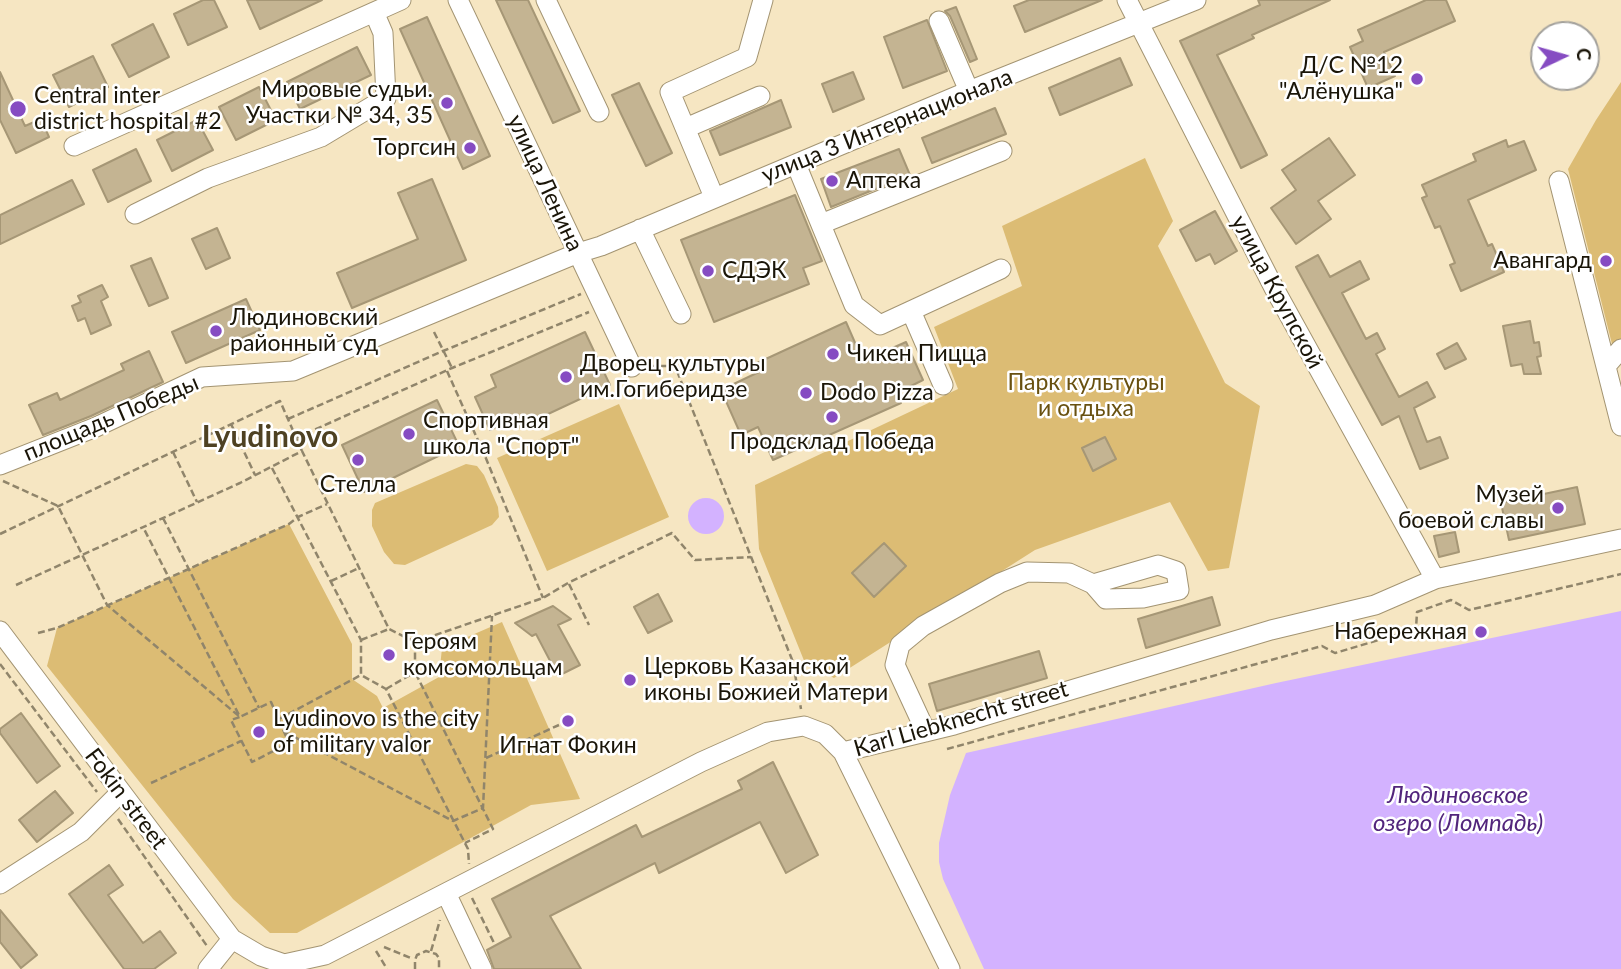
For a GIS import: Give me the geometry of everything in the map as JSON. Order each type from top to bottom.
[{"type":"street","points":[[74,146],[401,0]]},
{"type":"street","name":"улица Ленина","points":[[458,0],[632,367]]},
{"type":"street","points":[[546,0],[599,112]]},
{"type":"street","points":[[714,197],[670,92],[747,57],[763,0]]},
{"type":"street","name":"улица Крупской","points":[[1127,0],[1274,288],[1435,579]]},
{"type":"street","name":"улица 3 Интернационала","points":[[578,253],[1196,0]]},
{"type":"street","points":[[135,214],[208,178],[321,138],[386,98],[383,33],[374,12]]},
{"type":"street","points":[[939,21],[969,91]]},
{"type":"street","points":[[686,128],[760,96]]},
{"type":"street","points":[[821,224],[1002,151]]},
{"type":"street","points":[[796,164],[855,304],[880,325],[1001,270]]},
{"type":"street","points":[[1559,181],[1621,426]]},
{"type":"street","points":[[640,229],[681,314]]},
{"type":"street","name":"площадь Победы","points":[[0,465],[96,427],[202,377],[293,371],[578,253]]},
{"type":"street","points":[[911,311],[943,385]]},
{"type":"street","points":[[1606,366],[1621,349]]},
{"type":"street","name":"Karl Liebknecht street","points":[[804,726],[825,734],[843,752],[926,732],[1271,630],[1374,605],[1435,579],[1621,539]]},
{"type":"street","points":[[926,732],[895,665],[900,645],[923,626],[1000,583],[1027,572],[1069,573],[1093,584]]},
{"type":"street","name":"Fokin street","points":[[0,631],[232,939],[264,963]]},
{"type":"street","points":[[264,963],[284,964],[325,955],[701,762],[768,733],[804,726]]},
{"type":"street","points":[[843,752],[950,969]]},
{"type":"street","points":[[0,884],[81,832],[121,792]]},
{"type":"street","points":[[446,893],[482,969]]},
{"type":"street","points":[[208,969],[232,939]]},
{"type":"path","points":[[288,419],[595,288]]},
{"type":"path","points":[[296,438],[452,368],[604,306]]},
{"type":"path","points":[[427,316],[452,368]]},
{"type":"path","points":[[632,367],[675,366],[793,662],[804,726]]},
{"type":"path","points":[[447,371],[543,598]]},
{"type":"path","points":[[0,534],[280,401],[302,452],[389,629],[415,642],[543,598],[568,583],[672,533],[695,560],[751,557]]},
{"type":"path","points":[[232,424],[254,475]]},
{"type":"path","points":[[173,452],[197,502]]},
{"type":"path","points":[[16,585],[302,452]]},
{"type":"path","points":[[272,467],[361,640],[361,675]]},
{"type":"path","points":[[0,480],[58,506],[107,605],[240,717]]},
{"type":"path","points":[[38,633],[57,628],[328,505]]},
{"type":"path","points":[[163,518],[259,708]]},
{"type":"path","points":[[143,527],[240,717]]},
{"type":"path","points":[[331,581],[359,568]]},
{"type":"path","points":[[947,750],[1322,646],[1335,653],[1416,629],[1417,612],[1451,600],[1469,610],[1621,574]]},
{"type":"path","points":[[568,583],[589,625]]},
{"type":"path","points":[[483,808],[492,616]]},
{"type":"path","points":[[361,640],[389,629]]},
{"type":"path","points":[[415,642],[415,672],[493,829],[465,843]]},
{"type":"path","points":[[386,689],[415,672]]},
{"type":"path","points":[[279,719],[361,675]]},
{"type":"path","points":[[361,675],[386,689],[453,821]]},
{"type":"path","points":[[271,702],[289,743],[252,762],[231,720],[259,708],[271,702]]},
{"type":"path","points":[[485,758],[559,725]]},
{"type":"path","points":[[285,732],[453,821]]},
{"type":"path","points":[[151,783],[241,741]]},
{"type":"path","points":[[453,821],[483,808]]},
{"type":"path","points":[[431,951],[441,918],[447,930]]},
{"type":"path","points":[[384,947],[415,960]]},
{"type":"path","points":[[376,951],[387,969]]},
{"type":"path","points":[[415,969],[415,960],[421,952],[431,951],[439,958],[439,969]]},
{"type":"green space","name":"Авангард","points":[[1621,82],[1621,354],[1614,352],[1568,169]]},
{"type":"green space","name":"Парк культуры и отдыха","points":[[1145,158],[1173,221],[1158,246],[1225,383],[1260,406],[1229,568],[1208,571],[1170,502],[1035,550],[834,678],[805,663],[759,549],[755,485],[958,389],[934,327],[1022,286],[1002,226]]},
{"type":"green space","points":[[619,404],[669,517],[547,571],[497,458]]},
{"type":"green space","points":[[466,464],[477,466],[484,475],[498,507],[499,517],[492,525],[405,565],[394,564],[384,552],[372,526],[375,503]]},
{"type":"green space","points":[[289,524],[352,644],[352,679],[377,696],[383,708],[439,677],[442,648],[502,622],[580,799],[531,805],[297,933],[270,933],[233,899],[47,666],[57,628]]},
{"type":"water","points":[[706,498],[719,503],[724,516],[719,529],[706,534],[693,529],[688,516],[693,503]]},
{"type":"water","name":"Людиновское озеро (Ломпадь)","points":[[1621,611],[1621,969],[984,969],[943,879],[939,862],[939,843],[950,795],[966,753],[1276,683]]},
{"type":"building","points":[[203,0],[214,0],[227,27],[188,45],[174,14]]},
{"type":"building","points":[[247,0],[322,0],[260,29]]},
{"type":"building","points":[[496,0],[528,0],[580,111],[553,123]]},
{"type":"building","points":[[1029,0],[1102,0],[1025,32],[1014,6]]},
{"type":"building","points":[[1258,0],[1330,0],[1252,35],[1254,38],[1217,55],[1267,155],[1241,168],[1180,41],[1260,5]]},
{"type":"building","points":[[1426,0],[1446,0],[1455,21],[1384,52],[1395,76],[1368,88],[1350,47],[1363,41],[1358,30]]},
{"type":"building","points":[[956,7],[977,59],[970,62],[950,16],[945,11]]},
{"type":"building","points":[[427,17],[490,156],[463,169],[400,29]]},
{"type":"building","points":[[927,20],[947,71],[903,88],[884,37]]},
{"type":"building","points":[[153,24],[169,57],[129,77],[112,45]]},
{"type":"building","points":[[357,47],[371,75],[300,109],[287,82]]},
{"type":"building","points":[[93,56],[108,87],[69,107],[53,75]]},
{"type":"building","points":[[1120,58],[1132,85],[1060,115],[1049,88]]},
{"type":"building","points":[[0,72],[25,126],[41,119],[49,137],[16,153],[0,120]]},
{"type":"building","points":[[853,72],[864,99],[833,112],[822,84]]},
{"type":"building","points":[[639,83],[672,153],[646,166],[612,95]]},
{"type":"building","points":[[259,87],[276,120],[236,140],[219,107]]},
{"type":"building","points":[[781,100],[791,127],[720,155],[710,131]]},
{"type":"building","points":[[995,108],[1006,134],[932,163],[922,138]]},
{"type":"building","points":[[197,120],[213,150],[172,171],[157,140]]},
{"type":"building","points":[[1329,138],[1355,175],[1318,201],[1331,219],[1296,244],[1271,208],[1296,190],[1282,170]]},
{"type":"building","points":[[1506,140],[1508,147],[1524,141],[1536,170],[1468,200],[1488,246],[1492,244],[1504,272],[1461,291],[1450,265],[1455,263],[1440,226],[1435,228],[1422,198],[1427,196],[1422,185],[1476,161],[1473,154]]},
{"type":"building","points":[[136,149],[151,181],[108,202],[93,170]]},
{"type":"building","points":[[899,149],[910,175],[831,207],[821,179]]},
{"type":"building","points":[[432,179],[466,260],[352,308],[337,273],[418,239],[398,193]]},
{"type":"building","points":[[72,180],[84,204],[0,244],[0,215]]},
{"type":"building","points":[[795,195],[822,261],[803,268],[809,284],[714,322],[681,240]]},
{"type":"building","points":[[1215,211],[1237,251],[1215,264],[1210,254],[1196,261],[1180,230]]},
{"type":"building","points":[[217,228],[230,258],[206,269],[192,239]]},
{"type":"building","points":[[1318,255],[1330,277],[1360,261],[1369,279],[1342,293],[1366,339],[1377,333],[1385,349],[1376,354],[1399,397],[1427,382],[1435,397],[1414,408],[1427,442],[1440,437],[1448,458],[1420,469],[1399,416],[1382,425],[1296,267]]},
{"type":"building","points":[[151,258],[168,298],[149,306],[131,266]]},
{"type":"building","points":[[102,285],[108,297],[101,301],[111,325],[91,334],[85,318],[78,321],[72,306],[81,302],[78,296]]},
{"type":"building","name":"Людиновский районный суд","points":[[246,299],[260,330],[186,363],[172,332]]},
{"type":"building","points":[[1530,321],[1534,343],[1539,342],[1541,356],[1537,357],[1541,374],[1524,374],[1522,364],[1511,366],[1503,326]]},
{"type":"building","points":[[846,322],[863,361],[906,342],[923,380],[897,393],[901,403],[773,460],[758,427],[741,435],[721,390],[761,371],[757,363]]},
{"type":"building","points":[[585,332],[610,385],[516,429],[512,420],[490,430],[475,397],[496,387],[491,375]]},
{"type":"building","points":[[1457,343],[1466,359],[1445,369],[1437,354]]},
{"type":"building","points":[[149,351],[163,382],[43,435],[29,405],[57,393],[60,400],[124,370],[121,364]]},
{"type":"building","points":[[437,400],[459,446],[364,492],[342,445]]},
{"type":"building","points":[[1105,437],[1116,459],[1093,471],[1082,448]]},
{"type":"building","points":[[1577,487],[1585,524],[1509,540],[1501,503]]},
{"type":"building","points":[[1455,532],[1459,552],[1439,557],[1434,536]]},
{"type":"building","points":[[884,543],[906,566],[874,597],[852,573]]},
{"type":"building","points":[[658,594],[672,621],[648,633],[634,607]]},
{"type":"building","points":[[1212,597],[1220,625],[1146,648],[1138,619]]},
{"type":"building","points":[[553,606],[571,619],[558,625],[580,665],[558,676],[536,634],[532,636],[515,623]]},
{"type":"building","points":[[1039,651],[1047,678],[937,711],[929,684]]},
{"type":"building","points":[[21,713],[60,766],[37,783],[0,733],[0,729]]},
{"type":"building","points":[[773,762],[818,855],[786,873],[760,822],[659,873],[655,863],[550,916],[581,969],[494,969],[487,950],[511,937],[492,899],[636,825],[642,837],[742,789],[738,781]]},
{"type":"building","points":[[55,791],[73,813],[37,842],[19,820]]},
{"type":"building","points":[[109,865],[123,885],[108,895],[143,943],[160,931],[176,953],[154,969],[124,969],[69,894]]},
{"type":"building","points":[[0,910],[37,955],[21,968],[0,942]]},
{"type":"place","name":"Д/С №12 \"Алёнушка\"","points":[[1417,79]]},
{"type":"place","name":"Мировые судьи. Участки № 34, 35","points":[[447,103]]},
{"type":"place","name":"Central inter district hospital #2","points":[[18,109]]},
{"type":"place","name":"Торгсин","points":[[470,148]]},
{"type":"place","name":"Аптека","points":[[832,181]]},
{"type":"place","name":"Авангард","points":[[1606,261]]},
{"type":"place","name":"СДЭК","points":[[708,271]]},
{"type":"place","name":"Людиновский районный суд","points":[[216,331]]},
{"type":"place","name":"Чикен Пицца","points":[[833,354]]},
{"type":"place","name":"Дворец культуры им.Гогиберидзе","points":[[566,377]]},
{"type":"place","name":"Dodo Pizza","points":[[806,393]]},
{"type":"place","name":"Продсклад Победа","points":[[832,417]]},
{"type":"place","name":"Спортивная школа \"Спорт\"","points":[[409,434]]},
{"type":"place","name":"Стелла","points":[[358,460]]},
{"type":"place","name":"Музей боевой славы","points":[[1558,508]]},
{"type":"place","name":"Набережная","points":[[1481,632]]},
{"type":"place","name":"Героям комсомольцам","points":[[389,655]]},
{"type":"place","name":"Церковь Казанской иконы Божией Матери","points":[[630,680]]},
{"type":"place","name":"Игнат Фокин","points":[[568,721]]},
{"type":"place","name":"Lyudinovo is the city of military valor","points":[[259,732]]},
{"type":"district","name":"Lyudinovo","points":[[270,437]]}]
